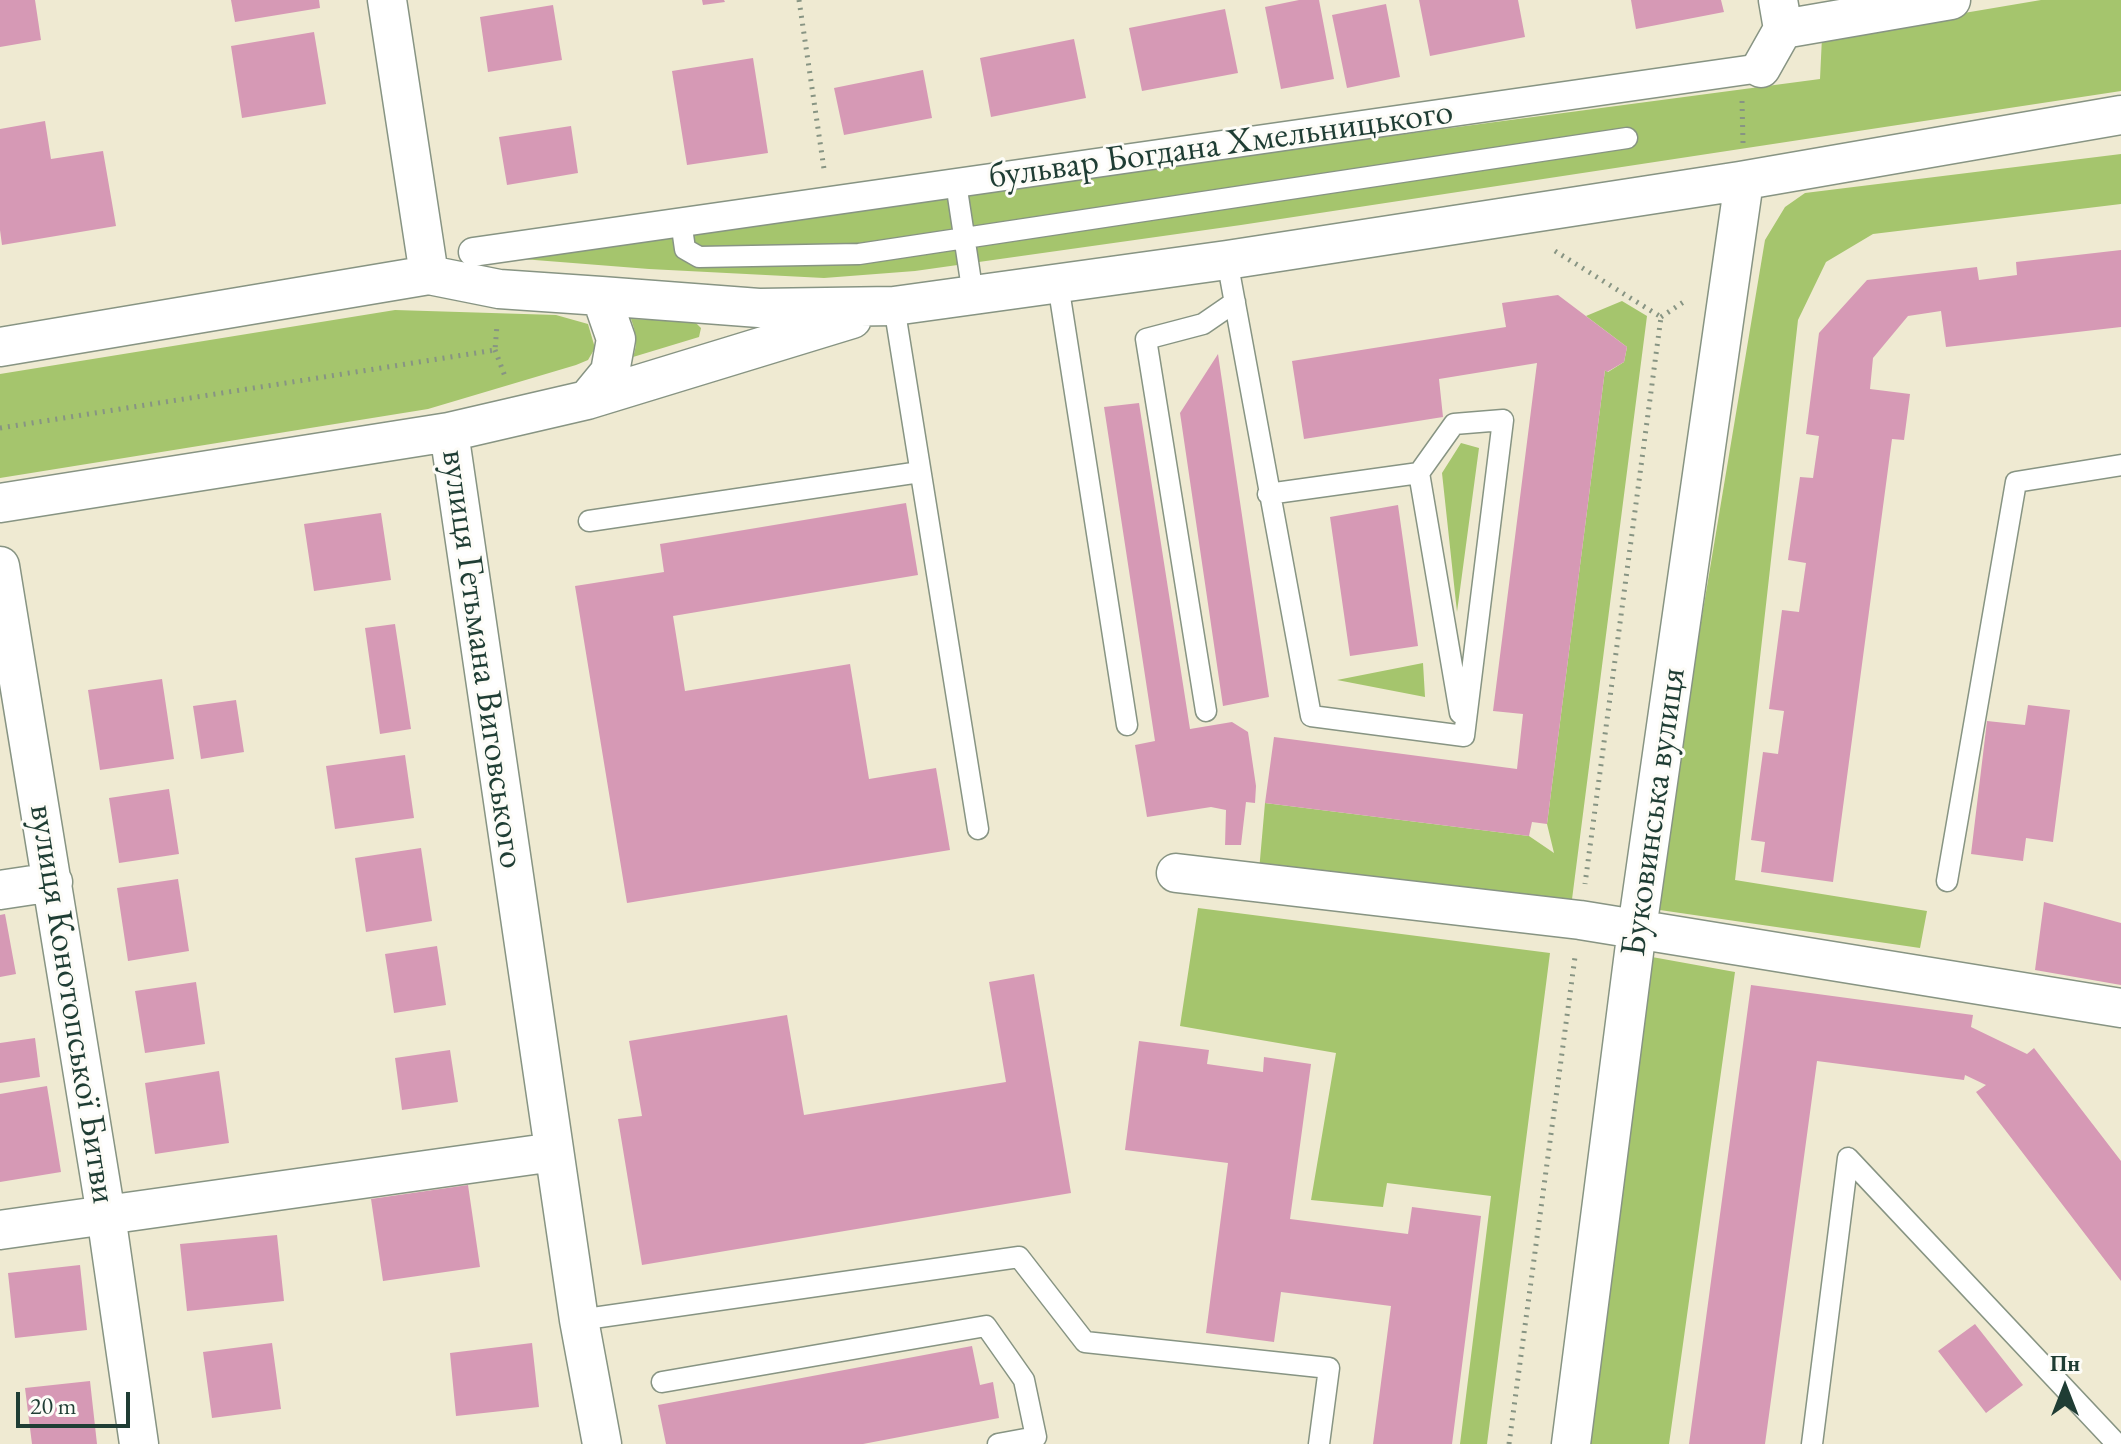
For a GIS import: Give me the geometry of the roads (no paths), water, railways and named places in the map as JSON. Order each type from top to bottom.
[{"type":"street","points":[[387,0],[429,275]]},
{"type":"street","points":[[1761,68],[1780,14],[1951,0]]},
{"type":"street","name":"бульвар Богдана Хмельницького","points":[[473,252],[1761,68]]},
{"type":"street","points":[[0,347],[429,275],[499,289],[759,308],[894,306],[1227,260],[1744,181],[2121,115]]},
{"type":"street","name":"Буковинська вулиця","points":[[1571,1444],[1637,929],[1744,181]]},
{"type":"street","points":[[587,400],[610,372],[616,339],[601,296]]},
{"type":"street","name":"вулиця Гетьмана Виговського","points":[[602,1444],[579,1320],[449,432],[587,400],[894,306]]},
{"type":"street","points":[[0,503],[449,432]]},
{"type":"street","name":"вулиця Конотопської Битви","points":[[0,566],[106,1215],[139,1444]]},
{"type":"street","points":[[1176,873],[1580,920],[2121,1008]]},
{"type":"street","points":[[0,890],[53,882]]},
{"type":"street","points":[[0,1230],[554,1152]]},
{"type":"lane","points":[[681,221],[685,249],[699,257],[859,254],[1627,138]]},
{"type":"lane","points":[[956,183],[973,295]]},
{"type":"lane","points":[[1227,260],[1311,716],[1464,736]]},
{"type":"lane","points":[[1058,284],[1127,725]]},
{"type":"lane","points":[[1206,711],[1146,339],[1203,324],[1235,302]]},
{"type":"lane","points":[[894,306],[978,829]]},
{"type":"lane","points":[[1503,420],[1464,736],[1419,473],[1454,424],[1503,420]]},
{"type":"lane","points":[[1947,881],[2016,482],[2121,465]]},
{"type":"lane","points":[[589,521],[920,472]]},
{"type":"lane","points":[[1268,494],[1419,473]]},
{"type":"lane","points":[[1812,1444],[1848,1158],[2119,1443]]},
{"type":"lane","points":[[579,1320],[1019,1257],[1085,1342],[1329,1368],[1319,1444]]},
{"type":"lane","points":[[662,1382],[986,1326],[1024,1380],[1036,1437],[998,1444]]}]
